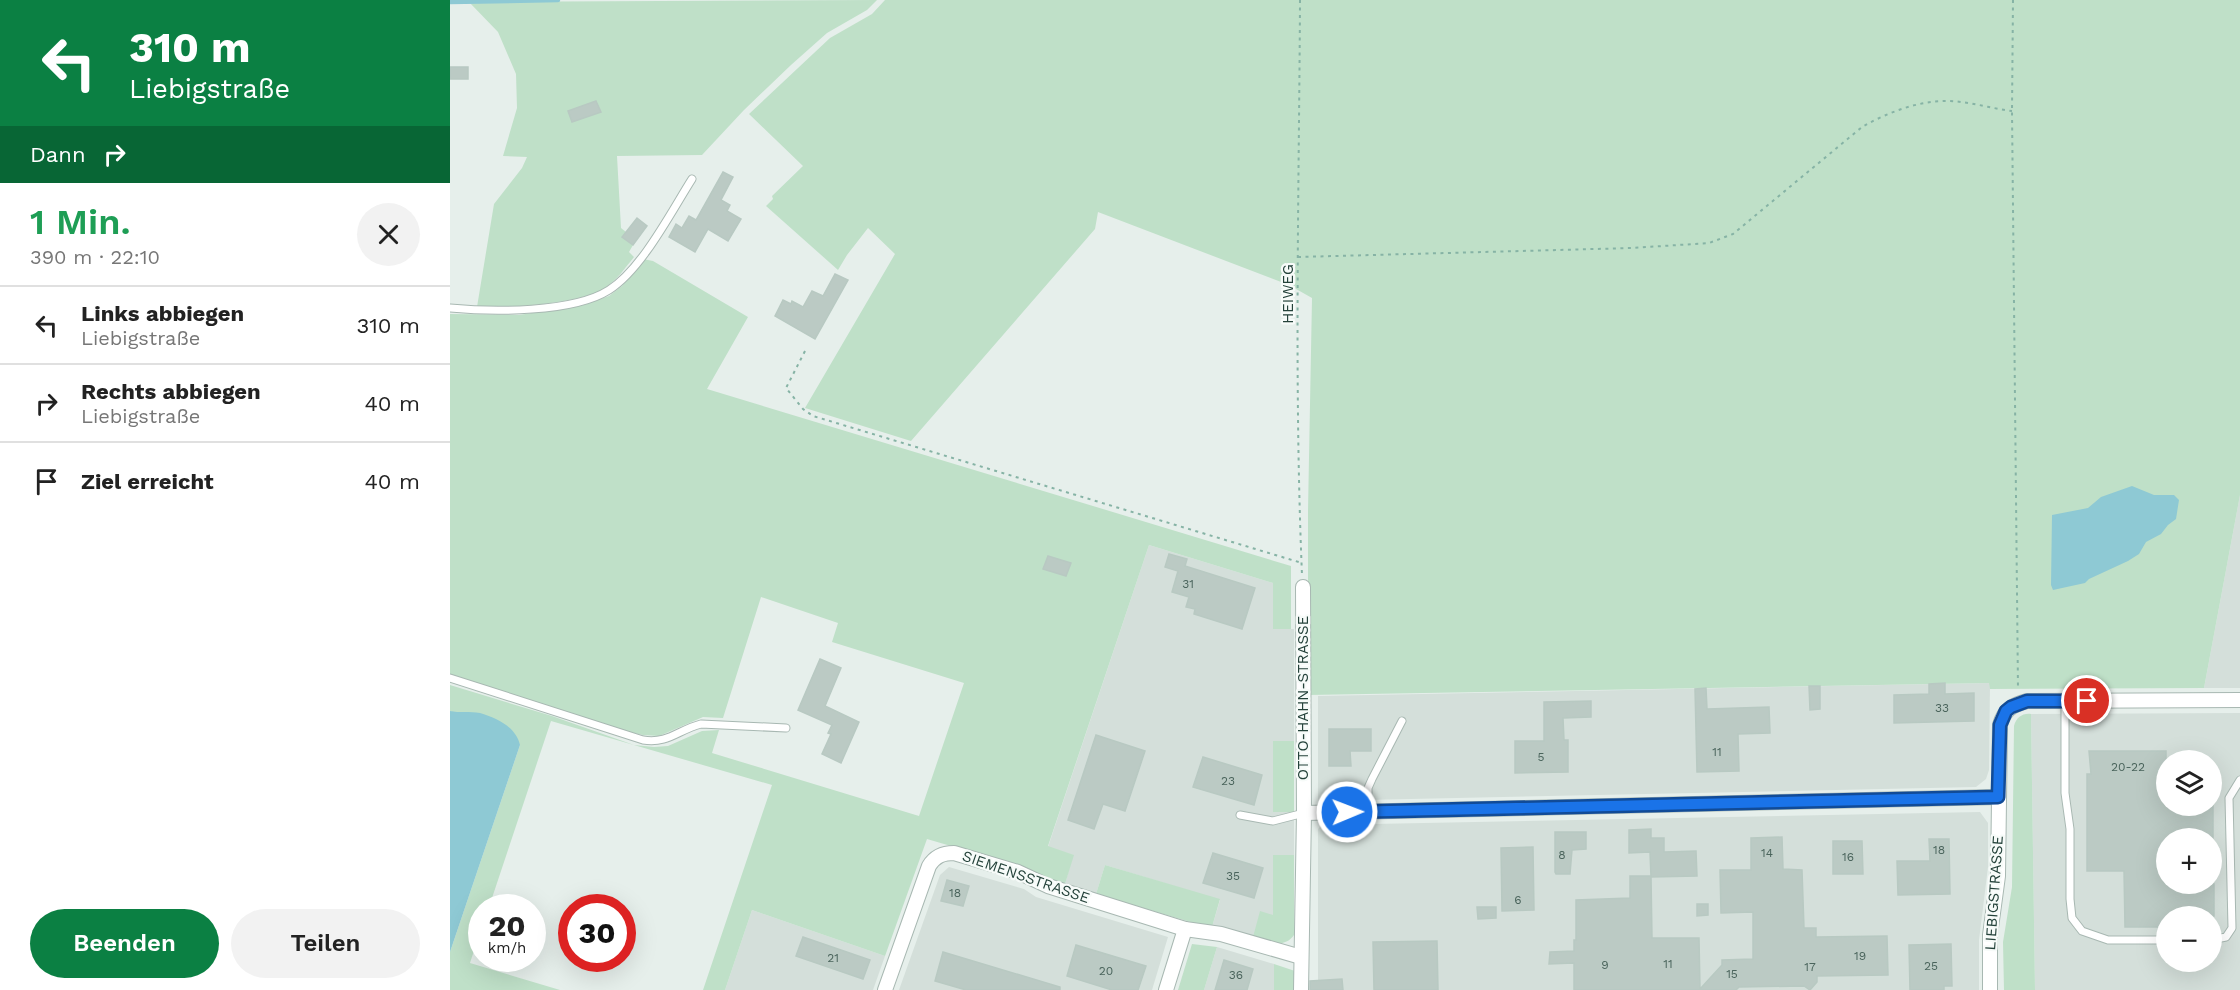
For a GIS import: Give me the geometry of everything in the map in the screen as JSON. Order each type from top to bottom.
[{"type":"street","name":"OTTO-HAHN-STRASSE","points":[[1301,990],[1304,813],[1303,587]]},
{"type":"street","points":[[2018,704],[2027,701],[2240,700]]},
{"type":"street","name":"LIEBIGSTRASSE","points":[[1990,990],[1990,934],[1998,876],[2000,725],[2006,711],[2018,704]]},
{"type":"street","points":[[1304,813],[1998,797]]},
{"type":"street","name":"SIEMENSSTRASSE","points":[[885,990],[929,866],[939,855],[946,853],[954,853],[1018,872],[1048,886],[1185,929],[1221,934],[1301,957]]},
{"type":"street","points":[[1166,990],[1185,929]]},
{"type":"lane","points":[[450,308],[518,311],[588,300],[608,291],[623,279],[645,251],[692,179]]},
{"type":"lane","points":[[450,678],[643,740],[666,740],[701,724],[786,728]]},
{"type":"lane","points":[[2065,701],[2065,794],[2070,829],[2072,918],[2082,931],[2108,940],[2156,940]]},
{"type":"lane","points":[[1368,811],[1368,788],[1402,721]]},
{"type":"lane","points":[[2222,938],[2226,937],[2232,928],[2229,798],[2240,780]]},
{"type":"lane","points":[[1240,815],[1273,821],[1304,813]]},
{"type":"path","name":"HEIWEG","points":[[1300,0],[1299,515],[1303,587]]},
{"type":"path","points":[[2013,0],[2018,704]]},
{"type":"path","points":[[1298,256],[1632,248],[1709,243],[1733,234],[1862,127],[1883,115],[1926,103],[1959,101],[2012,111]]},
{"type":"path","points":[[804,351],[786,388],[803,409],[813,416],[1302,563]]},
{"type":"shaded area","points":[[2240,495],[2240,688],[2204,688]]},
{"type":"shaded area","points":[[1149,545],[1273,583],[1273,629],[1294,629],[1294,741],[1274,741],[1273,812],[1294,812],[1294,855],[1273,855],[1273,915],[1253,937],[1220,927],[1212,927],[1220,900],[1105,865],[1096,894],[1065,884],[1073,855],[1048,847]]},
{"type":"shaded area","points":[[1990,683],[1989,770],[1986,779],[1976,787],[1318,801],[1318,696]]},
{"type":"shaded area","points":[[2240,713],[2240,990],[2035,990],[2031,714]]},
{"type":"shaded area","points":[[1980,812],[1988,823],[1988,867],[1979,940],[1979,990],[1318,990],[1318,829],[1322,825]]},
{"type":"shaded area","points":[[949,867],[1024,889],[1036,897],[1168,937],[1152,990],[899,990],[940,875]]},
{"type":"shaded area","points":[[752,910],[885,956],[873,990],[725,990]]},
{"type":"shaded area","points":[[1217,947],[1274,964],[1274,990],[1204,990]]},
{"type":"green space","points":[[877,0],[867,10],[827,33],[744,110],[702,155],[617,156],[621,228],[626,232],[622,237],[633,245],[629,252],[634,257],[609,285],[594,293],[562,301],[525,306],[477,307],[494,204],[522,168],[527,157],[503,156],[517,108],[516,74],[498,32],[469,2]]},
{"type":"green space","points":[[885,0],[2240,0],[2240,495],[2204,688],[1990,689],[1989,683],[1308,695],[1308,511],[1312,298],[1289,285],[1098,212],[1095,229],[911,441],[805,408],[895,254],[868,228],[838,270],[766,206],[773,199],[772,196],[803,166],[749,114],[830,38],[872,14]]},
{"type":"green space","points":[[643,259],[653,261],[748,317],[707,389],[1291,566],[1291,629],[1273,629],[1273,583],[1149,545],[1048,846],[1074,855],[1065,884],[1043,878],[1026,868],[927,839],[885,956],[752,910],[725,990],[703,990],[772,785],[551,721],[493,894],[470,894],[520,745],[450,711],[450,685],[552,716],[634,745],[668,746],[702,731],[719,730],[712,753],[919,816],[964,683],[832,642],[838,623],[761,597],[723,718],[703,717],[659,736],[621,730],[450,674],[450,314],[519,315],[584,305],[609,296],[622,286]]},
{"type":"green space","points":[[2031,714],[2035,990],[2004,990],[2003,942],[2012,887],[2014,726],[2020,717]]},
{"type":"green space","points":[[1273,741],[1294,741],[1294,812],[1273,812]]},
{"type":"green space","points":[[1273,855],[1294,855],[1294,935],[1290,940],[1280,943],[1253,937],[1260,911],[1273,915]]},
{"type":"green space","points":[[1105,865],[1220,899],[1212,927],[1096,894]]},
{"type":"green space","points":[[468,899],[468,972],[500,972],[560,990],[450,990],[450,952]]},
{"type":"green space","points":[[1192,944],[1217,947],[1204,990],[1178,990]]},
{"type":"green space","points":[[1274,964],[1295,971],[1294,990],[1274,990]]},
{"type":"water","points":[[2132,486],[2154,495],[2174,495],[2179,500],[2176,519],[2161,534],[2146,542],[2139,554],[2128,561],[2085,583],[2053,590],[2051,585],[2052,515],[2088,508],[2101,497]]},
{"type":"water","points":[[450,711],[480,713],[493,718],[510,728],[520,745],[450,952]]},
{"type":"building","points":[[450,67],[468,67],[468,79],[450,79]]},
{"type":"building","points":[[596,101],[601,112],[572,122],[568,111]]},
{"type":"building","points":[[723,172],[733,177],[721,200],[730,205],[727,211],[741,219],[728,241],[708,229],[695,252],[669,237],[676,224],[682,228],[689,216],[696,220]]},
{"type":"building","points":[[637,218],[647,226],[633,245],[622,237]]},
{"type":"building","points":[[835,274],[848,280],[815,339],[775,316],[783,300],[791,304],[792,301],[803,307],[812,291],[823,296]]},
{"type":"building","points":[[1169,554],[1187,559],[1185,566],[1255,588],[1242,629],[1194,614],[1195,609],[1186,607],[1189,597],[1172,592],[1178,571],[1165,567]]},
{"type":"building","points":[[1048,556],[1071,563],[1066,576],[1043,569]]},
{"type":"building","points":[[820,659],[841,668],[825,706],[859,722],[841,763],[822,754],[831,734],[828,733],[832,725],[798,710]]},
{"type":"building","points":[[1945,683],[1945,694],[1974,693],[1974,721],[1894,723],[1894,695],[1929,694],[1929,684]]},
{"type":"building","points":[[1809,686],[1820,686],[1820,709],[1810,710]]},
{"type":"building","points":[[1706,688],[1707,709],[1769,707],[1770,733],[1738,734],[1739,771],[1697,772],[1695,689]]},
{"type":"building","points":[[1591,701],[1591,717],[1563,718],[1564,740],[1568,740],[1568,772],[1515,773],[1515,741],[1544,741],[1544,702]]},
{"type":"building","points":[[1329,729],[1371,729],[1371,751],[1350,751],[1351,766],[1329,766]]},
{"type":"building","points":[[1096,735],[1145,751],[1125,811],[1103,804],[1094,829],[1068,820]]},
{"type":"building","points":[[2089,751],[2156,751],[2156,816],[2213,816],[2213,828],[2156,828],[2156,894],[2214,894],[2214,906],[2156,906],[2156,927],[2125,927],[2124,871],[2087,871],[2087,774],[2091,774]]},
{"type":"building","points":[[1203,757],[1262,775],[1254,805],[1193,787]]},
{"type":"building","points":[[1651,829],[1651,838],[1664,838],[1664,852],[1696,851],[1697,876],[1651,877],[1650,852],[1629,853],[1629,830]]},
{"type":"building","points":[[1555,832],[1586,832],[1586,849],[1572,850],[1570,874],[1556,874],[1555,872]]},
{"type":"building","points":[[1782,837],[1783,869],[1802,870],[1804,928],[1816,928],[1816,937],[1887,936],[1888,975],[1817,976],[1817,982],[1810,990],[1804,986],[1739,987],[1736,990],[1574,990],[1574,963],[1549,964],[1550,952],[1574,951],[1576,900],[1630,898],[1630,876],[1651,876],[1652,938],[1699,938],[1700,989],[1722,965],[1722,960],[1753,959],[1753,912],[1721,913],[1720,870],[1751,870],[1751,838]]},
{"type":"building","points":[[1929,839],[1949,839],[1950,894],[1898,895],[1897,861],[1930,861]]},
{"type":"building","points":[[1833,841],[1862,841],[1863,874],[1833,874]]},
{"type":"building","points":[[1533,847],[1534,910],[1502,911],[1501,848]]},
{"type":"building","points":[[1213,853],[1263,868],[1254,898],[1203,883]]},
{"type":"building","points":[[947,880],[969,886],[963,906],[941,901]]},
{"type":"building","points":[[1697,904],[1708,904],[1708,915],[1697,916]]},
{"type":"building","points":[[1477,907],[1496,907],[1496,918],[1478,919]]},
{"type":"building","points":[[803,937],[870,960],[863,979],[796,956]]},
{"type":"building","points":[[1437,941],[1438,990],[1374,990],[1373,942]]},
{"type":"building","points":[[1951,944],[1952,986],[1944,986],[1944,990],[1910,990],[1909,945]]},
{"type":"building","points":[[1076,945],[1146,966],[1138,990],[1112,990],[1067,976]]},
{"type":"building","points":[[943,952],[1060,987],[1060,990],[966,990],[935,981]]},
{"type":"building","points":[[1224,960],[1253,969],[1247,990],[1215,990]]},
{"type":"building","points":[[1342,979],[1343,990],[1310,990],[1310,981]]},
{"type":"waterway","points":[[450,2],[558,0]]},
{"type":"route","points":[[1347,812],[1998,797],[2000,725],[2006,711],[2027,701],[2087,701]]}]
